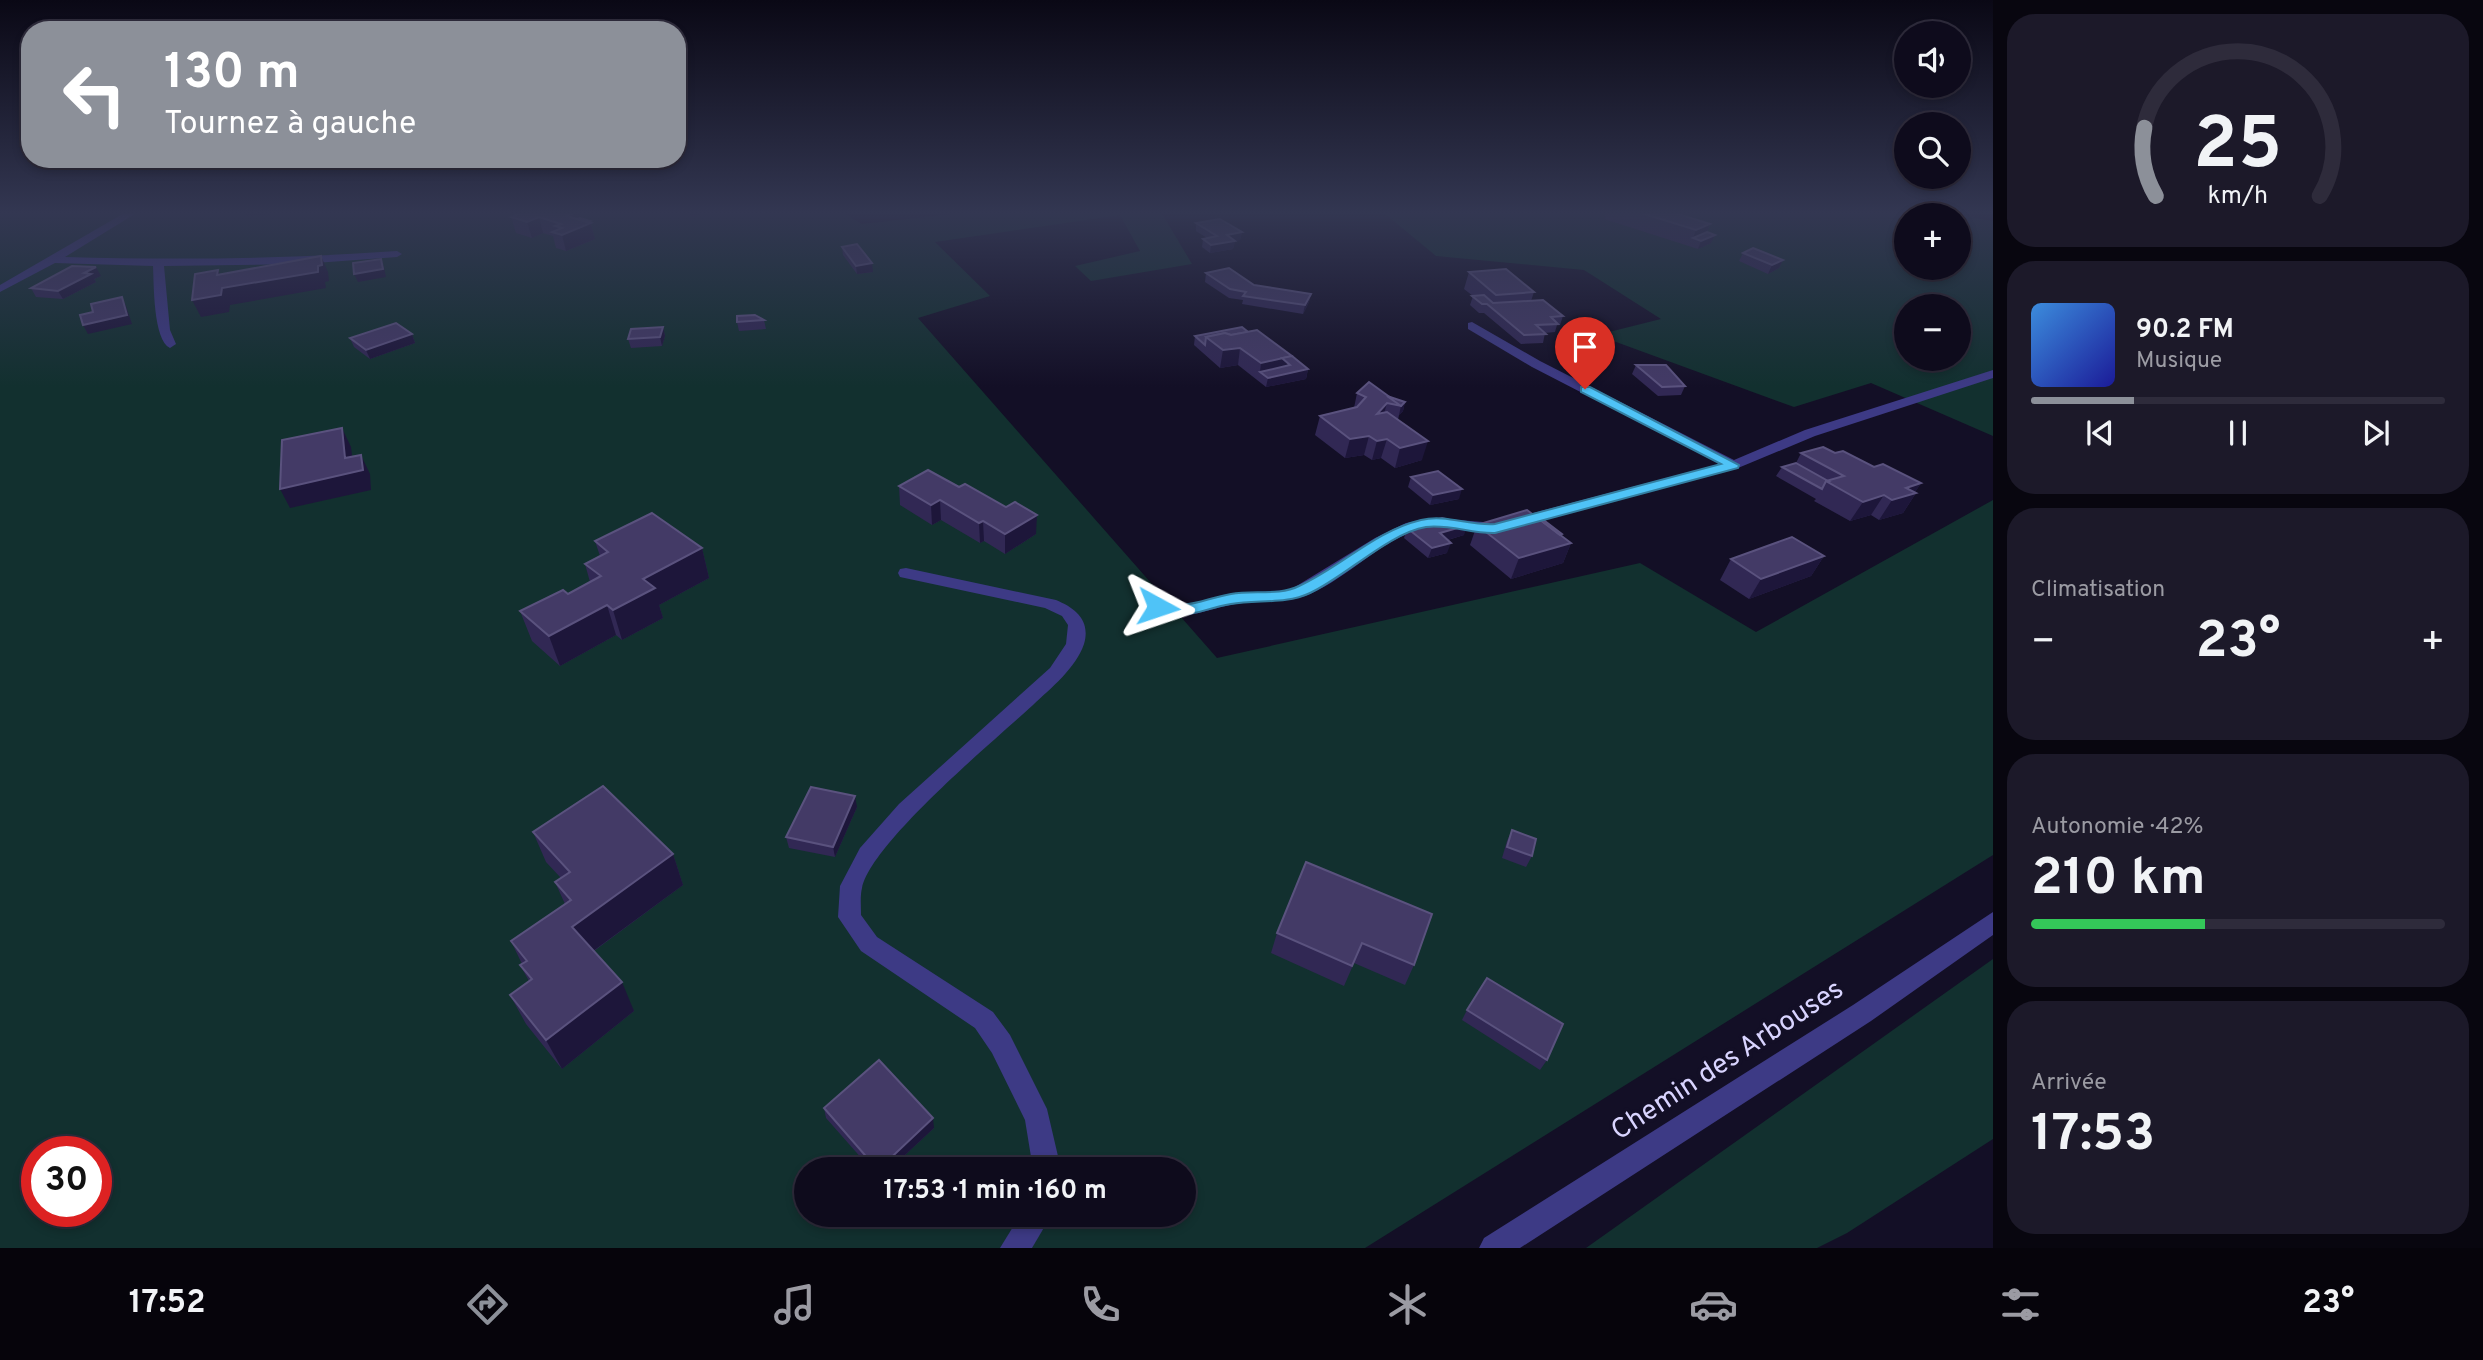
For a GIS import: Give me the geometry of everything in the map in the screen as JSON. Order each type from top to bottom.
[{"type":"street","points":[[0,289],[35,270]]},
{"type":"street","points":[[159,270],[164,330],[170,344]]},
{"type":"street","points":[[1472,326],[1536,364],[1733,465]]},
{"type":"street","points":[[1158,607],[1189,611],[1231,599],[1292,595],[1307,589],[1402,531],[1424,523],[1448,523],[1479,529],[1495,528],[1733,465],[1810,433],[1993,374]]},
{"type":"street","points":[[906,573],[1050,604],[1068,612],[1077,625],[1075,644],[1057,672],[906,810],[868,854],[851,886],[849,917],[869,944],[984,1020],[1001,1044],[1038,1118],[1045,1157]]},
{"type":"street","name":"Chemin des Arbouses","points":[[1494,1248],[1861,1013],[1993,922]]},
{"type":"street","points":[[1014,1248],[1029,1227]]},
{"type":"green space","points":[[0,270],[964,270],[990,296],[918,318],[1217,658],[1640,563],[1756,632],[1993,500],[1993,855],[1365,1248],[0,1248]]},
{"type":"green space","points":[[1080,270],[1155,270],[1091,281]]},
{"type":"green space","points":[[1584,270],[1894,270],[1894,280],[1971,280],[1971,270],[1993,270],[1993,436],[1871,383],[1794,407],[1597,335],[1661,319]]},
{"type":"green space","points":[[1993,959],[1993,1139],[1847,1233],[1817,1248],[1586,1248]]},
{"type":"building","points":[[64,270],[90,270],[84,273],[91,274],[58,291],[31,288]]},
{"type":"building","points":[[218,270],[217,275],[243,270],[318,270],[222,288],[221,295],[192,300],[195,274]]},
{"type":"building","points":[[354,270],[376,270],[354,274]]},
{"type":"building","points":[[1232,270],[1254,285],[1311,294],[1305,305],[1243,296],[1246,292],[1230,289],[1206,273]]},
{"type":"building","points":[[1508,270],[1534,292],[1496,295],[1469,272]]},
{"type":"building","points":[[1484,295],[1493,303],[1543,300],[1563,316],[1551,317],[1558,324],[1536,325],[1546,334],[1524,335],[1487,304],[1482,304],[1472,296]]},
{"type":"building","points":[[122,297],[127,315],[83,325],[80,315],[93,312],[91,304]]},
{"type":"building","points":[[755,315],[764,320],[737,322],[737,316]]},
{"type":"building","points":[[396,323],[412,334],[366,350],[350,338]]},
{"type":"building","points":[[663,327],[660,337],[628,339],[631,329]]},
{"type":"building","points":[[1242,327],[1248,332],[1206,337],[1205,345],[1195,336]]},
{"type":"building","points":[[1257,330],[1292,356],[1261,363],[1240,348],[1223,350],[1206,337],[1225,333],[1231,335]]},
{"type":"building","points":[[1292,356],[1308,369],[1268,378],[1260,372],[1290,365],[1282,358]]},
{"type":"building","points":[[1636,365],[1666,365],[1685,386],[1662,387]]},
{"type":"building","points":[[1369,382],[1402,406],[1387,403],[1377,414],[1387,412],[1428,441],[1400,448],[1387,439],[1377,441],[1369,436],[1350,439],[1320,416],[1357,407],[1366,397],[1357,393]]},
{"type":"building","points":[[1387,396],[1405,402],[1401,406]]},
{"type":"building","points":[[342,428],[345,458],[361,455],[363,470],[280,489],[282,440]]},
{"type":"building","points":[[1823,447],[1835,453],[1843,451],[1874,467],[1883,464],[1921,483],[1906,488],[1916,493],[1892,500],[1884,495],[1863,502],[1826,481],[1844,476],[1801,453]]},
{"type":"building","points":[[1796,463],[1828,481],[1822,489],[1782,467]]},
{"type":"building","points":[[928,470],[959,487],[965,484],[1006,507],[1015,502],[1037,515],[1005,534],[983,521],[979,523],[940,500],[931,505],[899,486]]},
{"type":"building","points":[[1438,471],[1462,489],[1433,495],[1411,477]]},
{"type":"building","points":[[1527,510],[1571,543],[1519,558],[1477,525]]},
{"type":"building","points":[[652,513],[702,548],[643,579],[655,588],[613,610],[607,605],[549,636],[520,611],[563,590],[568,594],[601,576],[585,564],[608,552],[595,541]]},
{"type":"building","points":[[1537,515],[1562,534],[1535,516]]},
{"type":"building","points":[[1442,518],[1468,525],[1440,533],[1451,543],[1432,548],[1407,528]]},
{"type":"building","points":[[1792,537],[1824,556],[1761,579],[1731,559]]},
{"type":"building","points":[[603,786],[673,854],[572,927],[622,982],[546,1040],[510,995],[532,979],[520,965],[527,961],[511,941],[571,900],[555,882],[570,872],[533,832]]},
{"type":"building","points":[[811,787],[855,796],[833,847],[786,837]]},
{"type":"building","points":[[1512,830],[1536,839],[1532,856],[1507,847]]},
{"type":"building","points":[[1306,862],[1432,914],[1414,965],[1362,943],[1352,966],[1277,933]]},
{"type":"building","points":[[1487,978],[1563,1024],[1547,1060],[1467,1010]]},
{"type":"building","points":[[879,1060],[933,1118],[892,1157],[867,1157],[824,1108]]},
{"type":"route","points":[[1158,607],[1189,611],[1231,599],[1292,595],[1307,589],[1402,531],[1424,523],[1448,523],[1479,529],[1495,528],[1733,465],[1585,389]]}]
